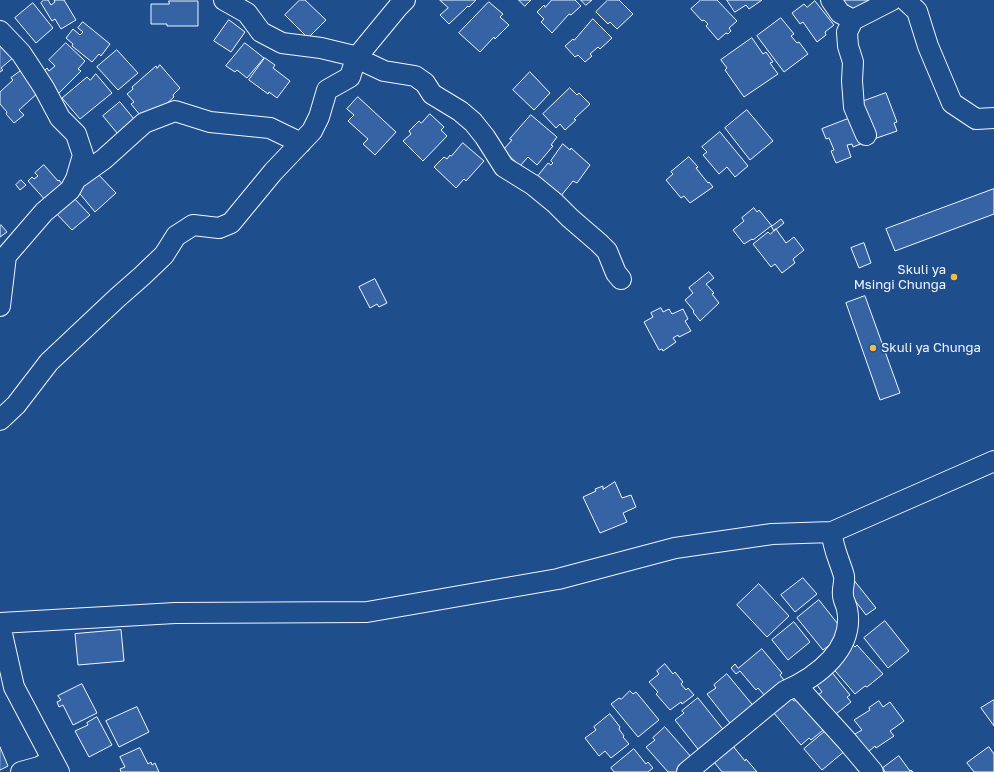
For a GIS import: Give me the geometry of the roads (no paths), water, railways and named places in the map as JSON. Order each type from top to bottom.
[{"type":"street","points":[[224,0],[247,13],[261,32],[282,43],[321,48],[350,55],[384,71],[415,76],[425,83],[432,94],[460,111],[473,122],[485,137],[504,167],[539,190],[599,243],[607,251],[616,272],[621,279]]},
{"type":"street","points":[[0,420],[16,405],[49,362],[164,255],[176,236],[193,225],[219,228],[231,223],[273,172],[312,132],[319,117],[327,90],[350,77],[356,58],[405,0]]},
{"type":"street","points":[[831,0],[840,13],[853,20]]},
{"type":"street","points":[[866,135],[854,107],[852,81],[853,62],[848,46],[847,32],[853,20],[892,0]]},
{"type":"street","points":[[906,0],[917,10],[928,46],[952,103],[976,119],[994,118]]},
{"type":"street","points":[[0,31],[21,53],[60,118],[76,134],[83,155],[76,179],[70,190],[44,212],[6,256],[0,306]]},
{"type":"street","points":[[76,179],[104,159],[144,123],[175,111],[210,122],[270,128],[301,143]]},
{"type":"street","points":[[21,772],[39,767],[56,766],[14,687],[0,624],[175,613],[367,612],[558,579],[675,548],[772,534],[832,532],[994,460]]},
{"type":"street","points":[[687,772],[785,691],[797,686],[826,666],[845,640],[848,610],[842,594],[845,580],[841,563],[832,541],[832,532]]},
{"type":"street","points":[[797,686],[873,772]]},
{"type":"place","name":"Skuli ya Msingi Chunga","points":[[954,277]]},
{"type":"place","name":"Skuli ya Chunga","points":[[873,348]]}]
